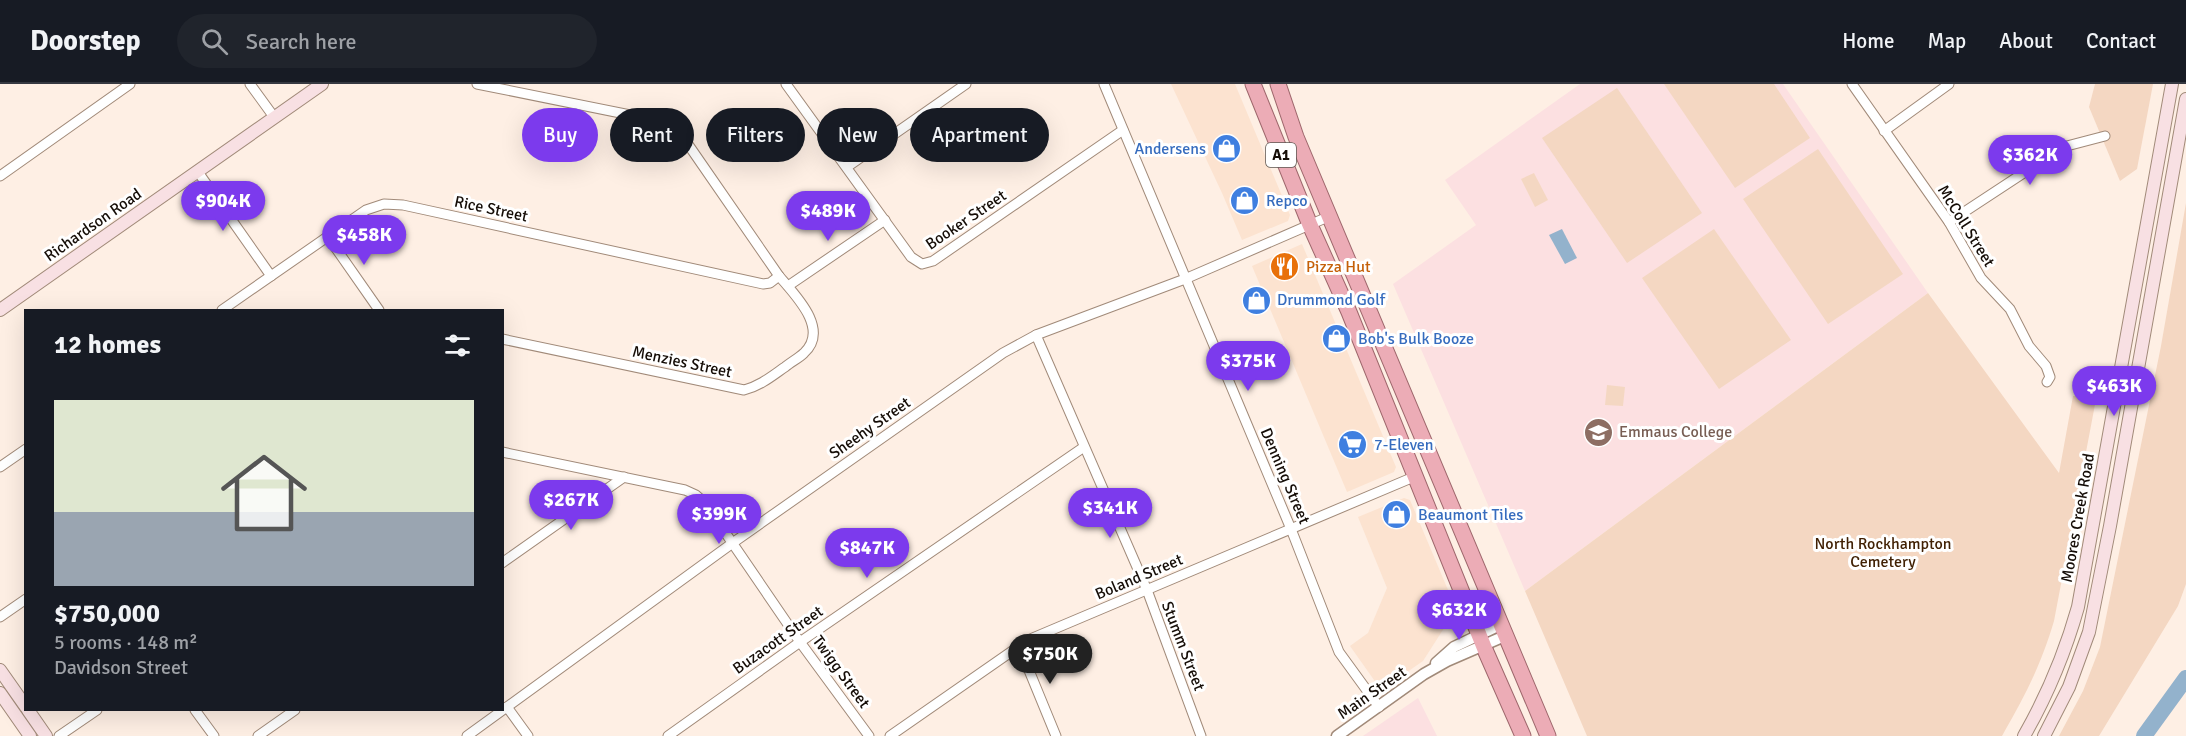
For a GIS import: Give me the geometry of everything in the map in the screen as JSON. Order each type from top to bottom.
[{"type":"highway","name":"A1","points":[[1253,84],[1523,736]]},
{"type":"highway","name":"A1","points":[[1278,84],[1296,137],[1548,736]]},
{"type":"main road","name":"Richardson Road","points":[[0,310],[322,84]]},
{"type":"main road","name":"Moores Creek Road","points":[[2024,736],[2061,662],[2078,607],[2172,84]]},
{"type":"main road","name":"Moores Creek Road","points":[[2044,736],[2069,687],[2091,624],[2186,99]]},
{"type":"main road","points":[[0,670],[24,704]]},
{"type":"main road","points":[[0,693],[30,736]]},
{"type":"main road","points":[[29,711],[46,736]]},
{"type":"street","points":[[0,176],[130,84]]},
{"type":"street","points":[[250,84],[274,117]]},
{"type":"street","name":"Menzies Street","points":[[477,84],[665,122],[674,128],[683,137],[812,321],[814,336],[806,352],[759,385],[744,390],[504,339]]},
{"type":"street","points":[[521,94],[524,84]]},
{"type":"street","name":"Booker Street","points":[[786,84],[916,262],[922,264],[933,261],[1123,130]]},
{"type":"street","points":[[847,167],[966,84]]},
{"type":"street","name":"Denning Street","points":[[1104,84],[1291,529],[1339,652],[1379,707]]},
{"type":"street","name":"McColl Street","points":[[1852,84],[1949,222],[1981,278],[2010,305],[2029,346],[2046,366],[2050,377],[2047,382]]},
{"type":"street","points":[[1884,131],[1949,84]]},
{"type":"street","points":[[1949,222],[2063,147],[2105,136]]},
{"type":"street","points":[[198,172],[271,276]]},
{"type":"street","name":"Rice Street","points":[[223,309],[373,206],[393,204],[763,284],[770,283],[779,276]]},
{"type":"street","name":"Sheehy Street","points":[[504,709],[734,542],[1003,353],[1036,335],[1185,279],[1330,216]]},
{"type":"street","points":[[788,286],[885,220]]},
{"type":"street","points":[[328,237],[378,309]]},
{"type":"street","name":"Stumm Street","points":[[1036,335],[1147,590],[1201,736]]},
{"type":"street","name":"Buzacott Street","points":[[668,736],[800,642],[1084,447]]},
{"type":"street","points":[[0,467],[24,450]]},
{"type":"street","name":"Twigg Street","points":[[504,452],[685,490],[696,495],[705,502],[734,542],[800,642],[869,736]]},
{"type":"street","name":"Boland Street","points":[[890,736],[1028,640],[1416,476]]},
{"type":"street","points":[[504,562],[624,477]]},
{"type":"street","points":[[0,617],[24,600]]},
{"type":"street","name":"Main Street","points":[[1337,736],[1424,674],[1482,640],[1504,630]]},
{"type":"street","points":[[1018,646],[1056,736]]},
{"type":"street","points":[[507,707],[528,736]]},
{"type":"street","points":[[59,736],[96,711]]},
{"type":"street","points":[[196,711],[214,736]]},
{"type":"street","points":[[258,736],[294,711]]},
{"type":"street","name":"Sheehy Street","points":[[467,736],[501,711]]},
{"type":"shaded area","points":[[1171,84],[1235,84],[1290,215],[1288,221],[1242,240]]},
{"type":"shaded area","name":"Emmaus College","points":[[1580,84],[1783,84],[1928,293],[1525,591],[1393,284],[1476,225],[1445,180]]},
{"type":"shaded area","points":[[1302,244],[1396,467],[1394,472],[1347,492],[1252,266]]},
{"type":"shaded area","points":[[1404,498],[1410,500],[1451,597],[1446,625],[1423,661],[1384,688],[1379,687],[1350,646],[1368,633],[1387,588],[1358,517]]},
{"type":"shaded area","points":[[1418,698],[1437,736],[1363,736]]},
{"type":"green space","points":[[1664,84],[1774,84],[1810,138],[1735,188]]},
{"type":"green space","points":[[2095,84],[2153,84],[2137,169],[2120,181],[2089,107]]},
{"type":"green space","points":[[1617,88],[1702,213],[1627,263],[1542,138]]},
{"type":"green space","points":[[1818,149],[1903,274],[1828,324],[1743,199]]},
{"type":"green space","points":[[1534,173],[1548,200],[1535,207],[1521,179]]},
{"type":"green space","points":[[2186,203],[2186,584],[2178,606],[2099,736],[2059,736],[2083,691],[2100,647],[2161,346]]},
{"type":"green space","points":[[1714,229],[1791,340],[1719,389],[1642,278]]},
{"type":"green space","name":"North Rockhampton Cemetery","points":[[1928,293],[2059,473],[2073,396],[2097,394],[2054,621],[2032,680],[2002,736],[1587,736],[1525,591]]},
{"type":"green space","points":[[1607,385],[1625,387],[1623,406],[1605,405]]},
{"type":"water","points":[[1562,229],[1577,258],[1565,264],[1549,235]]},
{"type":"waterway","points":[[2144,736],[2186,678]]},
{"type":"place","name":"Andersens","points":[[1227,149]]},
{"type":"place","name":"Repco","points":[[1245,201]]},
{"type":"place","name":"Pizza Hut","points":[[1285,267]]},
{"type":"place","name":"Drummond Golf","points":[[1256,300]]},
{"type":"place","name":"Bob's Bulk Booze","points":[[1337,339]]},
{"type":"place","name":"Emmaus College","points":[[1598,432]]},
{"type":"place","name":"7-Eleven","points":[[1353,445]]},
{"type":"place","name":"Beaumont Tiles","points":[[1397,515]]}]
